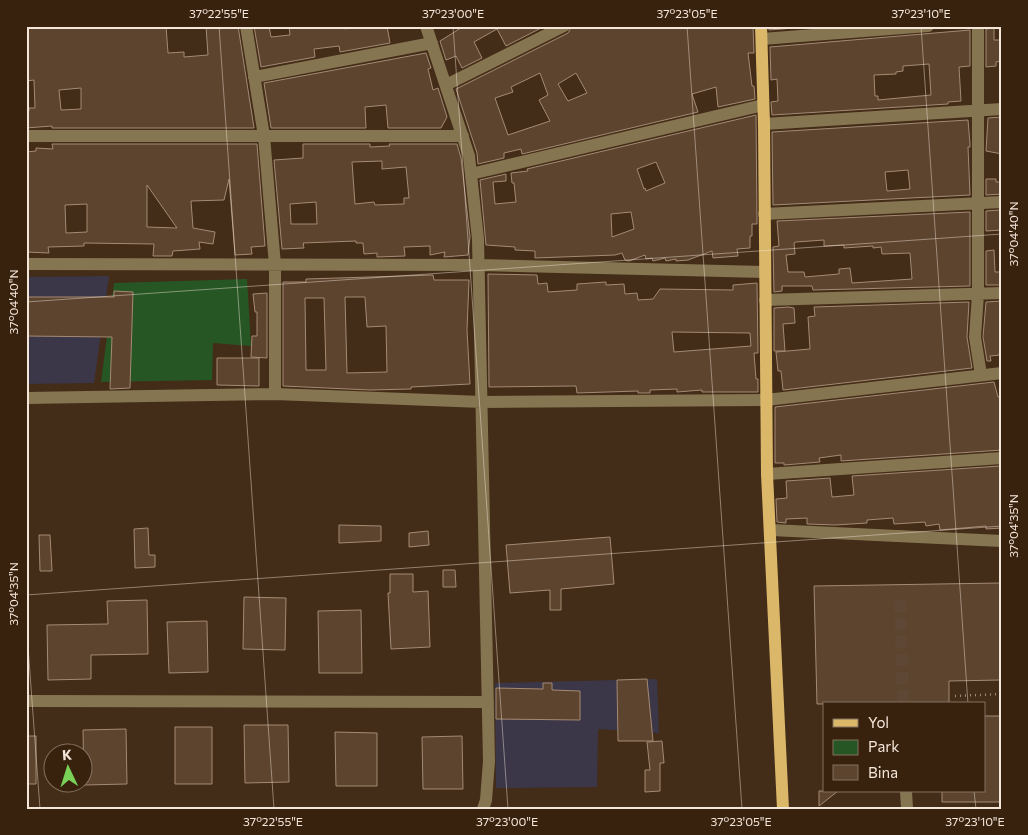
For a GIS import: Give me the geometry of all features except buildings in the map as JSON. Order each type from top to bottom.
[{"type":"main road","points":[[761,26],[764,124],[767,474],[771,530],[781,807]]},
{"type":"street","points":[[246,26],[264,136],[275,265],[275,394]]},
{"type":"street","points":[[426,26],[469,156],[478,239],[489,761],[486,800],[483,809]]},
{"type":"street","points":[[446,85],[564,26]]},
{"type":"street","points":[[762,39],[928,26]]},
{"type":"street","points":[[978,26],[978,294],[975,338],[981,375]]},
{"type":"street","points":[[254,78],[432,43]]},
{"type":"street","points":[[471,174],[763,105]]},
{"type":"street","points":[[764,124],[1002,109]]},
{"type":"street","points":[[26,136],[463,136]]},
{"type":"street","points":[[764,214],[1002,202]]},
{"type":"street","points":[[26,264],[479,265],[765,272]]},
{"type":"street","points":[[765,300],[1002,293]]},
{"type":"street","points":[[26,398],[275,394],[482,402],[766,400],[1002,373]]},
{"type":"street","points":[[767,474],[1002,458]]},
{"type":"street","points":[[771,530],[1002,541]]},
{"type":"street","points":[[26,701],[488,702]]},
{"type":"street","points":[[906,792],[907,809]]},
{"type":"path","points":[[955,696],[1002,694]]},
{"type":"shaded area","points":[[109,276],[94,383],[26,384],[26,277]]},
{"type":"shaded area","points":[[657,679],[659,733],[598,729],[597,787],[496,788],[495,683]]},
{"type":"green space","points":[[247,279],[251,346],[213,343],[212,380],[101,382],[114,283]]},
{"type":"tunnel","points":[[900,600],[903,702]]}]
